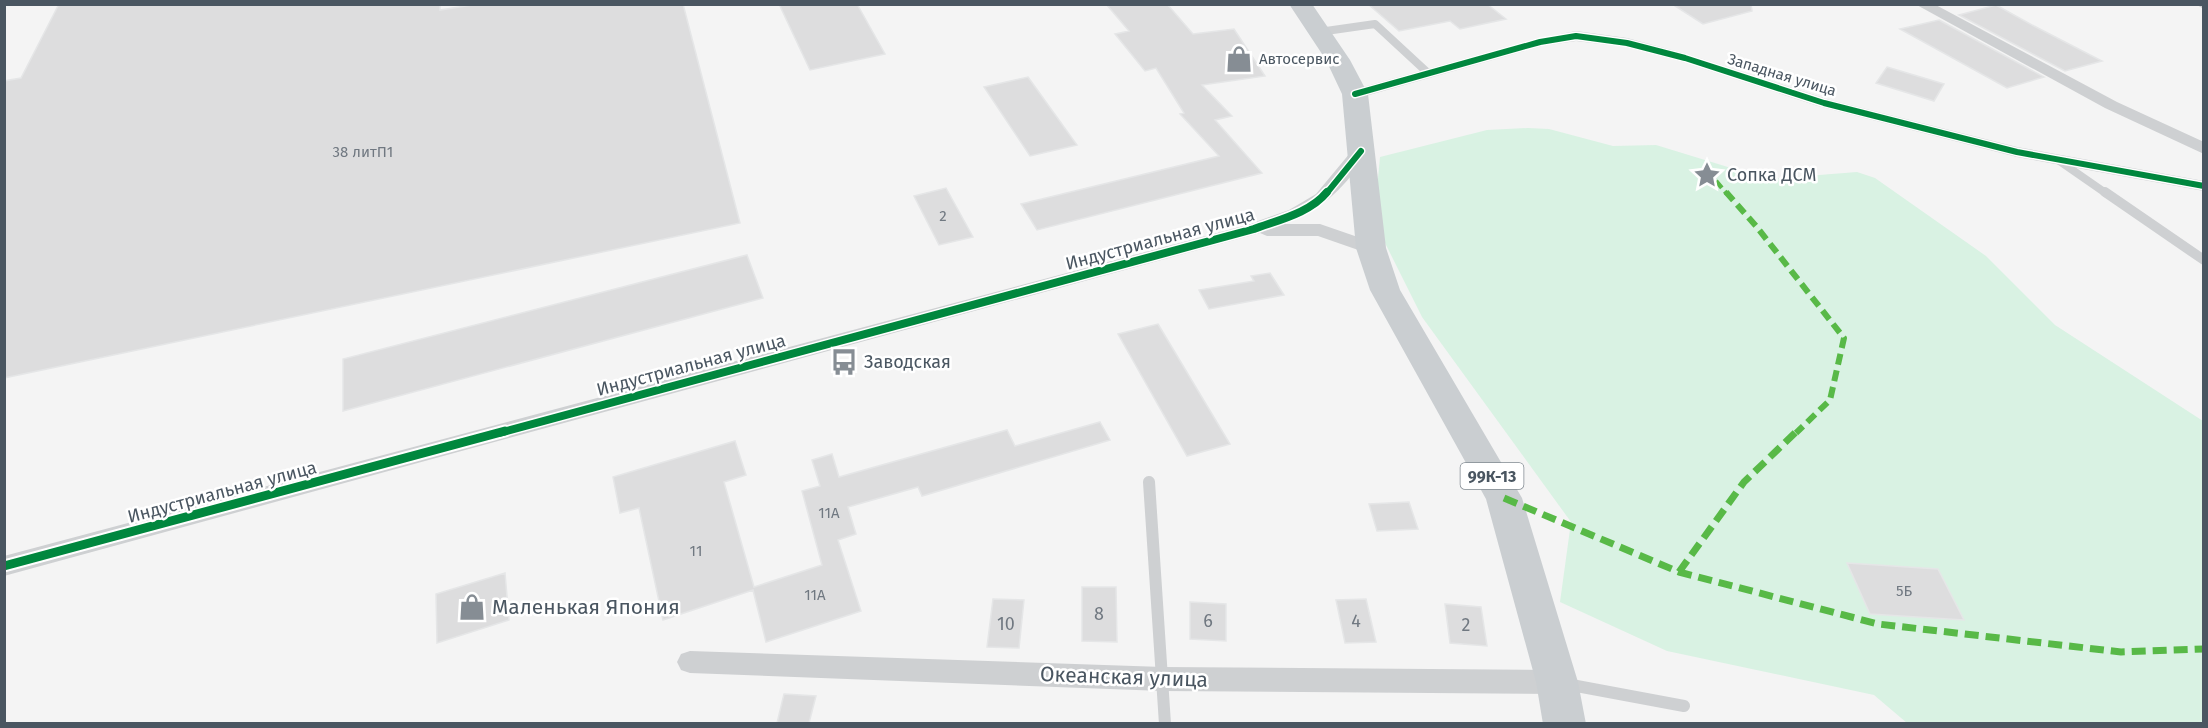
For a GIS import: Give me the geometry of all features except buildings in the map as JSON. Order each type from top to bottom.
[{"type":"main road","points":[[1300,4],[1338,60],[1355,93],[1362,151]]},
{"type":"main road","name":"99К-13","points":[[1362,151],[1371,248],[1385,290],[1504,498],[1557,682],[1564,723]]},
{"type":"street","points":[[1922,4],[2111,105],[2204,149]]},
{"type":"street","name":"Западная улица","points":[[1355,93],[1540,42],[1576,36],[1628,43],[1685,58],[1824,103],[1944,134],[2058,160],[2204,186]]},
{"type":"street","name":"Индустриальная улица","points":[[4,566],[1254,230],[1295,214],[1322,198],[1362,151]]},
{"type":"street","points":[[1254,230],[1320,230],[1371,248]]},
{"type":"street","name":"Океанская улица","points":[[690,663],[1162,679],[1557,682]]},
{"type":"lane","points":[[1319,32],[1375,24],[1428,73]]},
{"type":"lane","points":[[2058,160],[2204,260]]},
{"type":"lane","points":[[1149,482],[1165,723]]},
{"type":"lane","points":[[1557,682],[1684,706]]},
{"type":"green space","points":[[1549,129],[1613,146],[1656,145],[1767,179],[1857,172],[1875,178],[1986,256],[2055,325],[2203,421],[2203,723],[1907,723],[1874,695],[1667,651],[1560,602],[1571,522],[1422,317],[1374,221],[1380,157],[1487,130]]},
{"type":"marked path","points":[[1679,572],[1744,482],[1830,400],[1844,338],[1756,226],[1716,181]]},
{"type":"marked path","points":[[1504,498],[1679,572],[1878,624],[2121,652],[2204,649]]},
{"type":"cycle path","points":[[1355,94],[1540,42],[1576,36],[1627,43],[1685,58],[1824,103],[2017,152],[2204,186]]},
{"type":"cycle path","points":[[4,566],[1254,229],[1295,214],[1322,198],[1361,151]]},
{"type":"place","name":"Автосервис","points":[[1239,59]]},
{"type":"place","name":"Сопка ДСМ","points":[[1707,175]]},
{"type":"place","name":"Заводская","points":[[844,362]]},
{"type":"place","name":"Маленькая Япония","points":[[472,607]]}]
